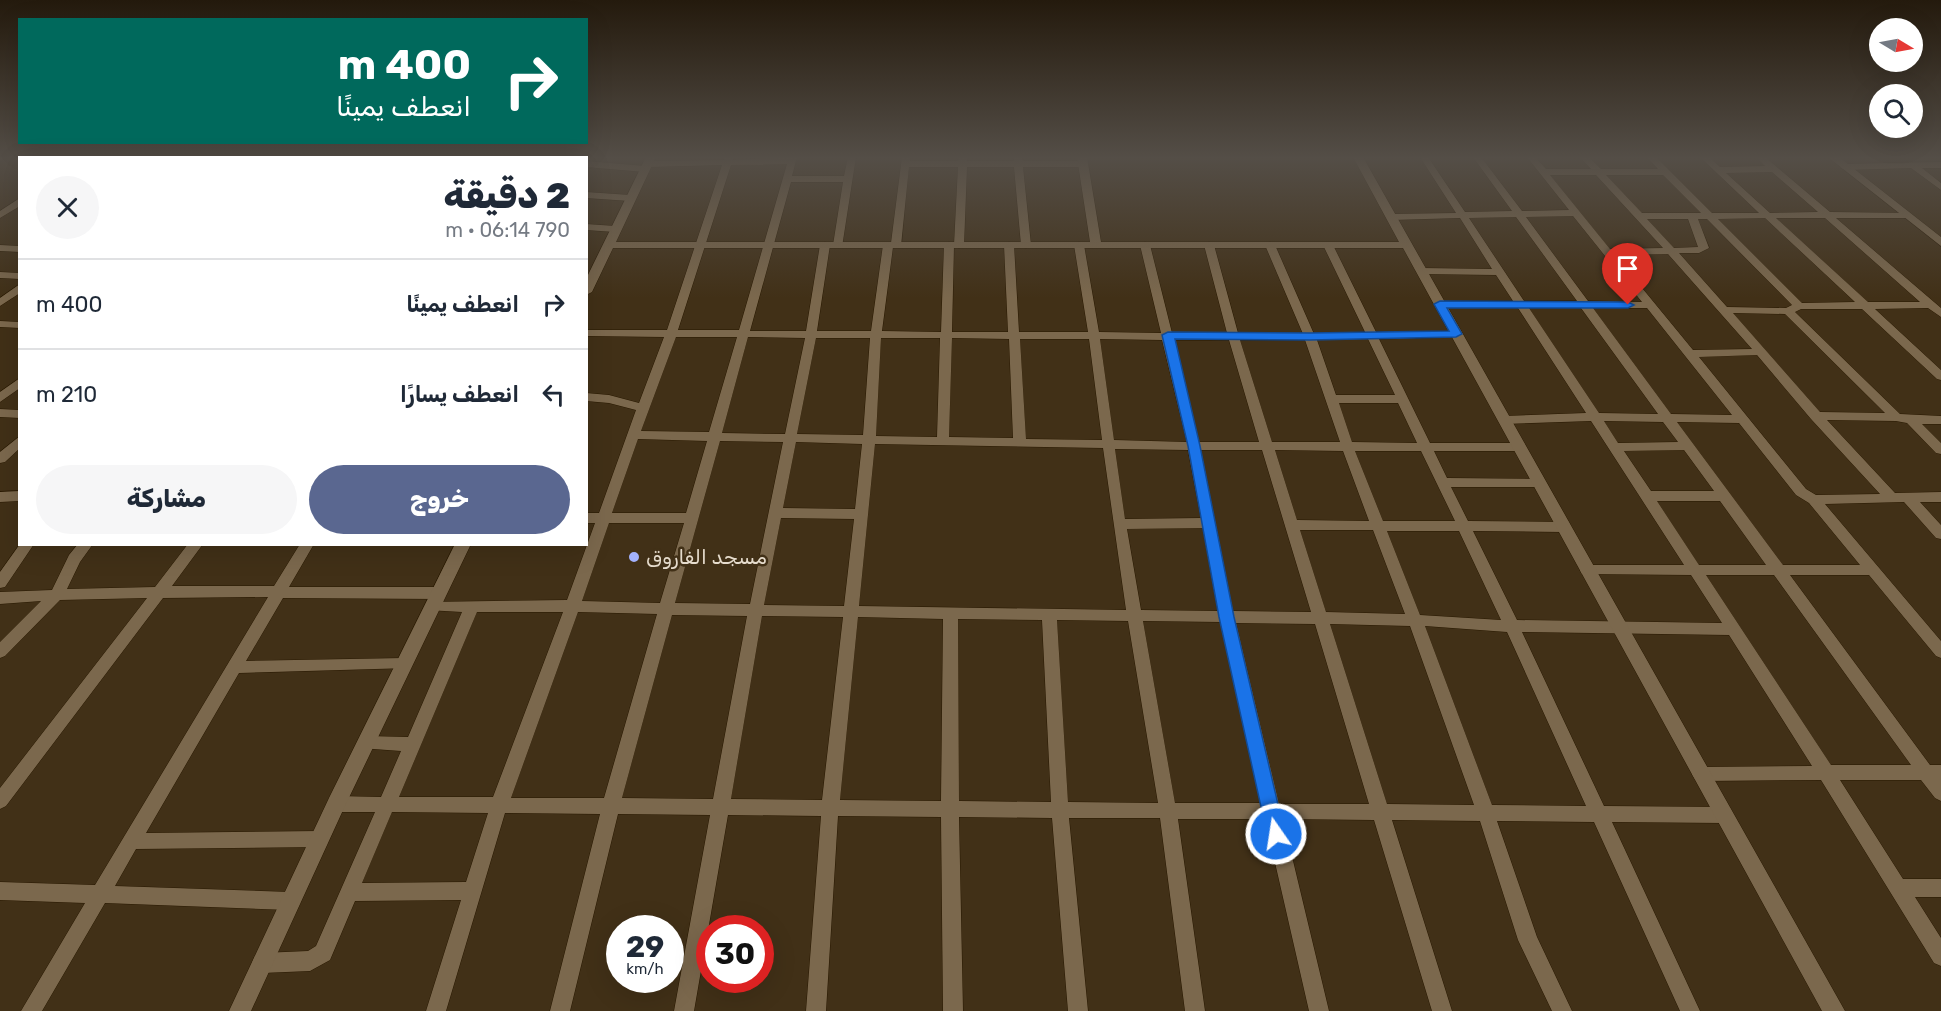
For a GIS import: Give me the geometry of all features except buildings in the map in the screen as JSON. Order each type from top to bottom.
[{"type":"street","points":[[0,215],[15,204]]},
{"type":"street","points":[[589,280],[627,204]]},
{"type":"street","points":[[436,1011],[500,805],[671,334],[714,204]]},
{"type":"street","points":[[560,1011],[611,806],[779,204]]},
{"type":"street","points":[[684,1011],[789,438],[842,204]]},
{"type":"street","points":[[816,1011],[830,808],[869,440],[876,333],[898,204]]},
{"type":"street","points":[[943,441],[945,333],[958,204]]},
{"type":"street","points":[[1022,204],[1026,245]]},
{"type":"street","points":[[1090,204],[1096,245]]},
{"type":"street","points":[[1384,204],[1834,1011]]},
{"type":"street","points":[[1456,204],[1593,417],[1696,569],[1941,956]]},
{"type":"street","points":[[1513,204],[1777,569],[1934,772],[1941,793]]},
{"type":"street","points":[[1570,204],[1801,492],[1814,500],[1941,652]]},
{"type":"street","points":[[1629,204],[1815,416],[1892,499]]},
{"type":"street","points":[[1698,204],[1799,306]]},
{"type":"street","points":[[1756,204],[1941,376]]},
{"type":"street","points":[[1815,204],[1936,305],[1941,314]]},
{"type":"street","points":[[1892,204],[1941,243]]},
{"type":"street","points":[[1391,217],[1577,213]]},
{"type":"street","points":[[1640,216],[1906,215]]},
{"type":"street","points":[[1608,252],[1704,248],[1692,216]]},
{"type":"street","points":[[588,227],[615,229]]},
{"type":"street","points":[[608,245],[1407,245]]},
{"type":"street","points":[[1009,245],[1016,334],[1020,443]]},
{"type":"street","points":[[1079,245],[1094,335],[1119,524],[1168,811],[1196,1011]]},
{"type":"street","points":[[1145,245],[1194,446],[1227,617],[1319,1011]]},
{"type":"street","points":[[1209,245],[1233,336],[1442,1011]]},
{"type":"street","points":[[1270,245],[1310,337],[1348,448],[1415,620],[1486,813],[1528,940],[1562,1011]]},
{"type":"street","points":[[1328,245],[1512,626],[1690,1011]]},
{"type":"street","points":[[0,248],[18,249]]},
{"type":"street","points":[[1421,270],[1499,272]]},
{"type":"street","points":[[0,275],[18,276]]},
{"type":"street","points":[[0,303],[18,289]]},
{"type":"street","points":[[1440,304],[1649,305]]},
{"type":"street","points":[[1723,310],[1788,311],[1799,306],[1936,305]]},
{"type":"street","points":[[1788,311],[1896,417]]},
{"type":"street","points":[[0,324],[18,325]]},
{"type":"street","points":[[588,333],[743,335],[945,333],[1310,337],[1456,334]]},
{"type":"street","points":[[1689,354],[1759,352]]},
{"type":"street","points":[[0,398],[18,384]]},
{"type":"street","points":[[588,398],[608,397],[643,408]]},
{"type":"street","points":[[1331,399],[1403,399]]},
{"type":"street","points":[[0,413],[18,414]]},
{"type":"street","points":[[1815,416],[1941,420]]},
{"type":"street","points":[[1504,420],[1593,417],[1742,419]]},
{"type":"street","points":[[1911,420],[1941,450]]},
{"type":"street","points":[[633,435],[1194,446],[1519,447]]},
{"type":"street","points":[[0,459],[18,442]]},
{"type":"street","points":[[1613,447],[1689,446]]},
{"type":"street","points":[[1443,482],[1539,483]]},
{"type":"street","points":[[0,497],[18,496]]},
{"type":"street","points":[[1647,496],[1723,496]]},
{"type":"street","points":[[1814,500],[1941,497]]},
{"type":"street","points":[[1908,498],[1941,534]]},
{"type":"street","points":[[775,513],[861,514]]},
{"type":"street","points":[[588,518],[692,518]]},
{"type":"street","points":[[1119,524],[1208,523]]},
{"type":"street","points":[[1292,525],[1563,527]]},
{"type":"street","points":[[0,583],[26,546]]},
{"type":"street","points":[[0,652],[57,594],[74,559],[84,546]]},
{"type":"street","points":[[0,801],[194,546]]},
{"type":"street","points":[[31,1011],[306,546]]},
{"type":"street","points":[[240,1011],[336,804],[462,546]]},
{"type":"street","points":[[1587,570],[1873,570]]},
{"type":"street","points":[[0,598],[57,594],[278,593],[435,600],[472,606],[1321,618],[1415,620],[1512,626],[1734,629]]},
{"type":"street","points":[[262,963],[310,961],[323,953],[472,606]]},
{"type":"street","points":[[951,612],[952,1011]]},
{"type":"street","points":[[1049,614],[1060,810],[1078,1011]]},
{"type":"street","points":[[236,667],[404,664]]},
{"type":"street","points":[[366,743],[413,744]]},
{"type":"street","points":[[1701,774],[1934,772]]},
{"type":"street","points":[[336,804],[1724,815]]},
{"type":"street","points":[[131,841],[320,839]]},
{"type":"street","points":[[1899,888],[1941,888]]},
{"type":"street","points":[[0,891],[290,901]]},
{"type":"street","points":[[349,892],[473,891]]},
{"type":"place","name":"مسجد الفاروق","points":[[634,557]]},
{"type":"route","points":[[1276,834],[1227,617],[1194,446],[1168,335],[1310,337],[1456,334],[1440,304],[1628,305]]}]
